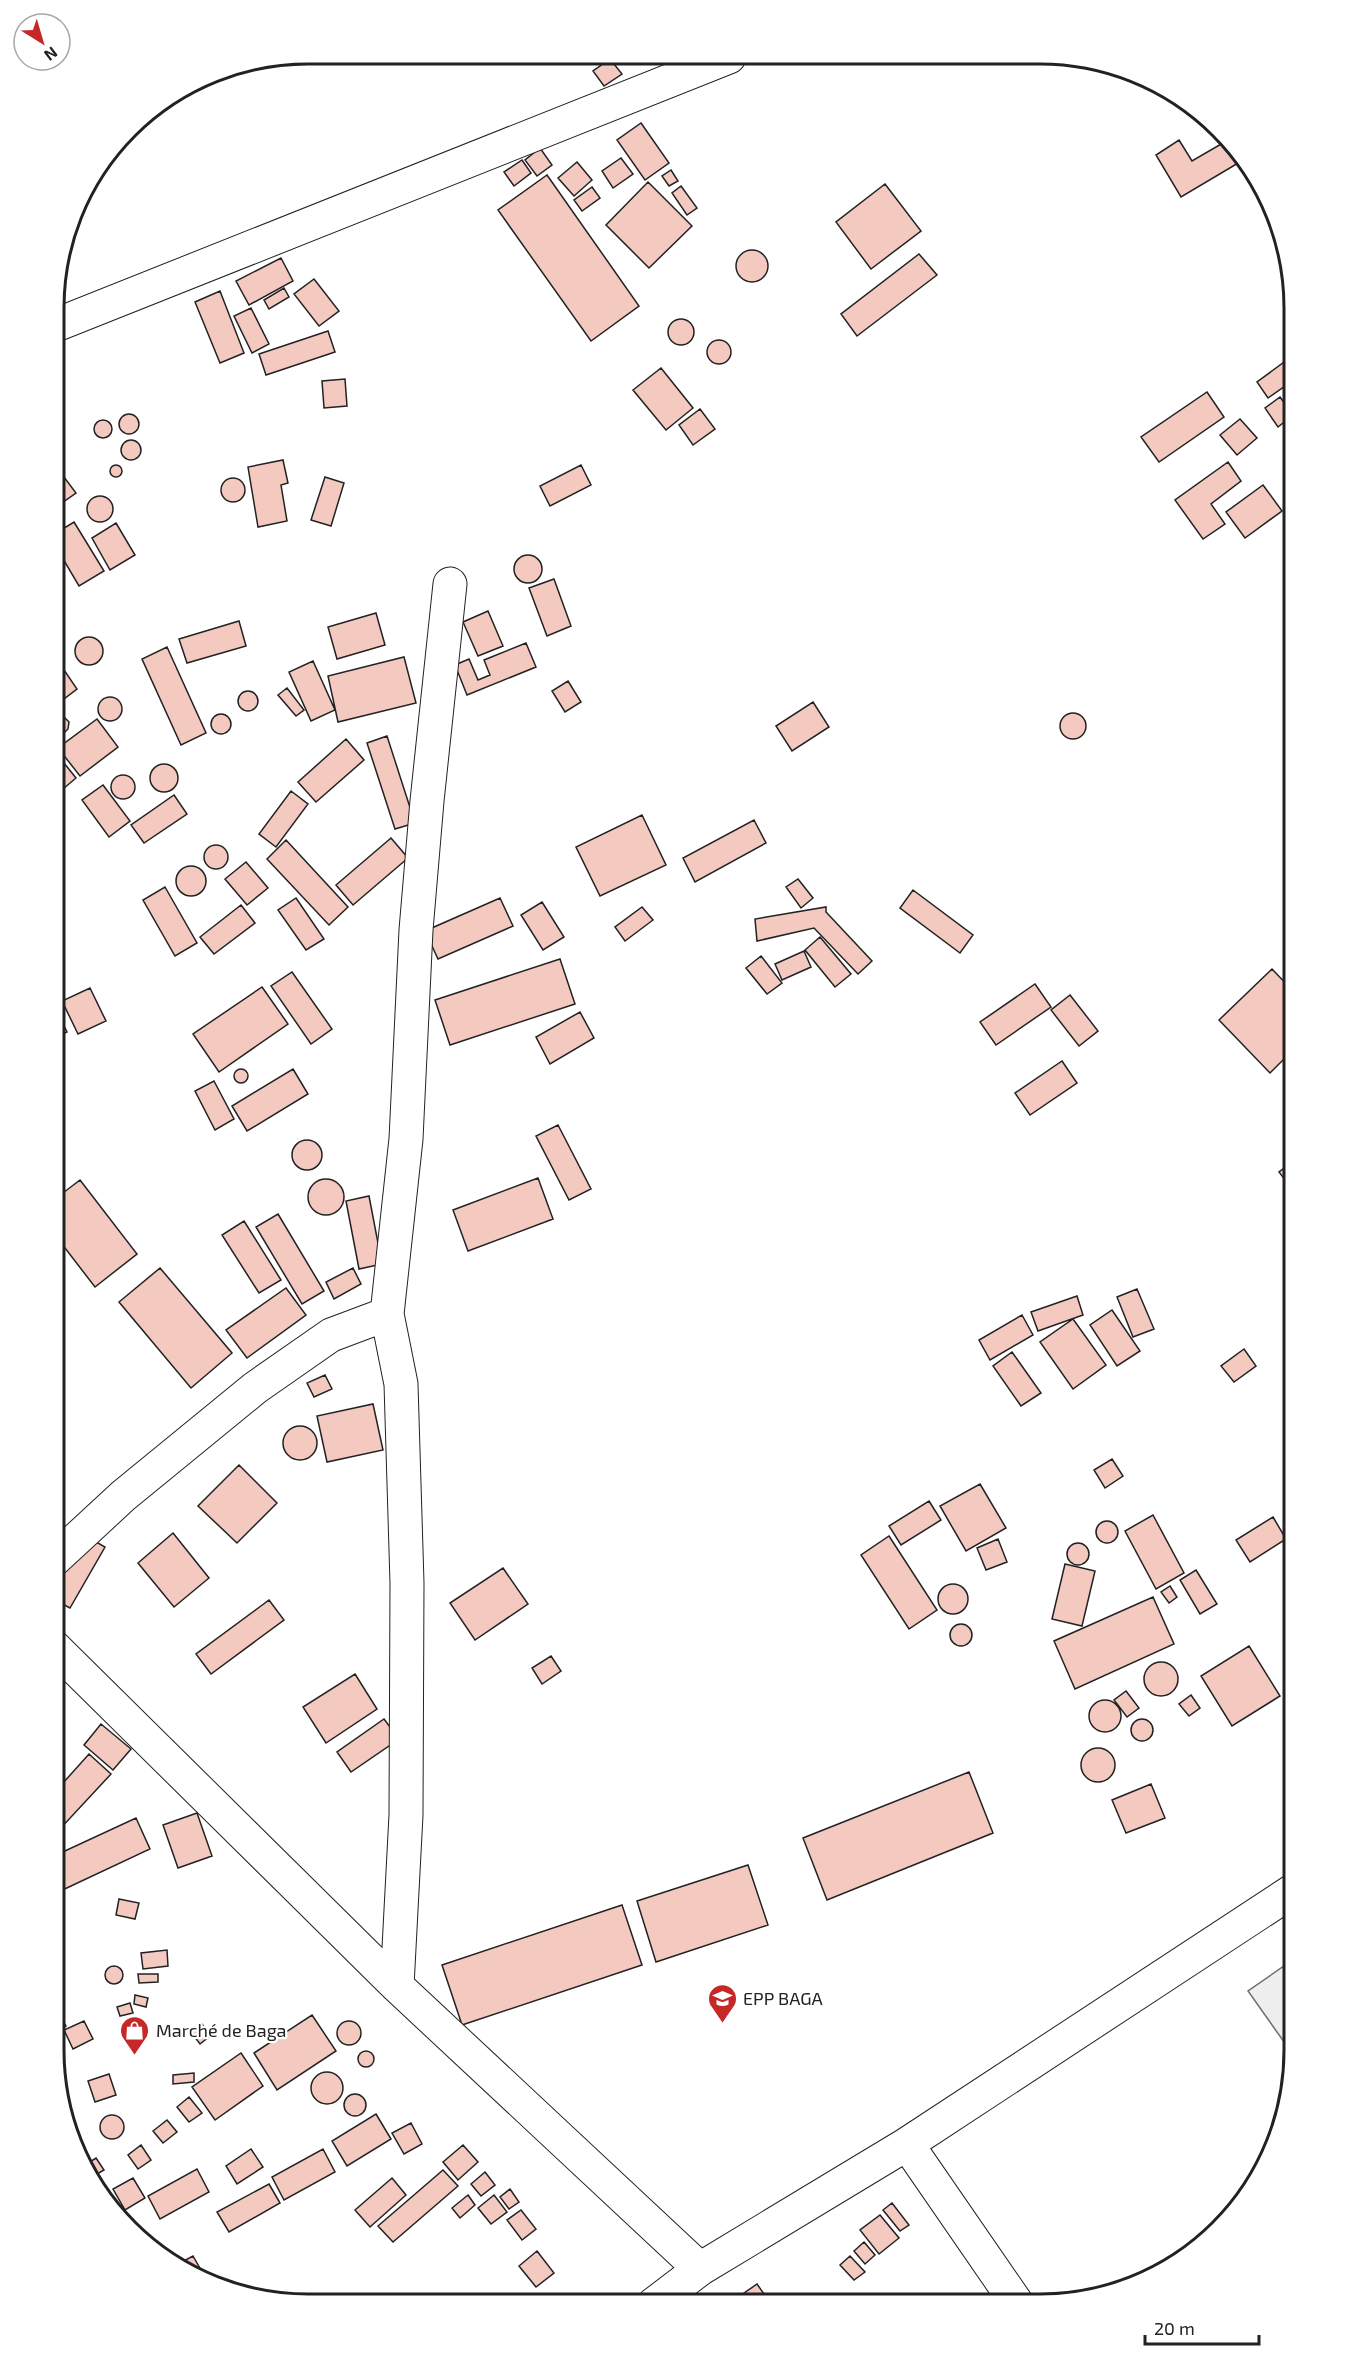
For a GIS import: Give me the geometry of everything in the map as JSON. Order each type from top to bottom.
[{"type":"street","points":[[64,322],[711,64]]},
{"type":"street","points":[[397,1986],[406,1815],[407,1583],[401,1384],[387,1314],[406,1139],[416,930],[427,801],[450,584]]},
{"type":"street","points":[[64,1551],[123,1496],[255,1388],[331,1335],[387,1314]]},
{"type":"street","points":[[64,1657],[397,1986],[700,2269]]},
{"type":"street","points":[[667,2294],[700,2269],[906,2145],[1285,1896]]},
{"type":"street","points":[[906,2145],[1010,2294]]},
{"type":"shaded area","points":[[1285,1965],[1285,2043],[1248,1991]]},
{"type":"building","points":[[603,64],[614,64],[622,74],[604,86],[593,71]]},
{"type":"building","points":[[641,123],[669,163],[645,180],[617,140]]},
{"type":"building","points":[[1179,140],[1192,161],[1221,144],[1237,164],[1181,197],[1156,155]]},
{"type":"building","points":[[540,148],[552,165],[537,176],[525,160]]},
{"type":"building","points":[[621,158],[633,174],[613,188],[602,171]]},
{"type":"building","points":[[522,160],[531,173],[514,186],[504,172]]},
{"type":"building","points":[[577,162],[592,180],[574,196],[558,178]]},
{"type":"building","points":[[671,170],[678,181],[669,186],[662,176]]},
{"type":"building","points":[[547,175],[639,306],[591,341],[498,210]]},
{"type":"building","points":[[648,182],[692,226],[649,268],[606,225]]},
{"type":"building","points":[[885,184],[921,231],[871,269],[836,222]]},
{"type":"building","points":[[681,186],[697,208],[687,215],[672,193]]},
{"type":"building","points":[[592,187],[600,198],[582,211],[574,200]]},
{"type":"building","points":[[752,250],[763,255],[768,266],[763,277],[752,282],[741,277],[736,266],[741,255]]},
{"type":"building","points":[[919,254],[937,275],[857,336],[841,314]]},
{"type":"building","points":[[281,258],[293,281],[249,305],[236,281]]},
{"type":"building","points":[[314,279],[339,311],[319,326],[294,294]]},
{"type":"building","points":[[284,288],[289,297],[269,309],[264,300]]},
{"type":"building","points":[[220,291],[244,353],[220,363],[195,302]]},
{"type":"building","points":[[251,308],[269,344],[252,353],[234,316]]},
{"type":"building","points":[[681,319],[690,323],[694,332],[690,341],[681,345],[672,341],[668,332],[672,323]]},
{"type":"building","points":[[328,331],[335,352],[266,375],[259,354]]},
{"type":"building","points":[[719,340],[728,343],[731,352],[728,361],[719,364],[710,361],[707,352],[710,343]]},
{"type":"building","points":[[1285,361],[1285,386],[1268,398],[1257,382]]},
{"type":"building","points":[[661,368],[693,408],[666,430],[633,390]]},
{"type":"building","points":[[345,379],[347,406],[324,408],[322,381]]},
{"type":"building","points":[[1207,392],[1224,417],[1159,462],[1141,437]]},
{"type":"building","points":[[1280,397],[1285,404],[1285,421],[1278,427],[1265,408]]},
{"type":"building","points":[[700,409],[715,429],[693,445],[679,425]]},
{"type":"building","points":[[125,414],[133,414],[139,420],[139,428],[133,434],[125,434],[119,428],[119,420]]},
{"type":"building","points":[[1240,419],[1257,438],[1237,455],[1220,435]]},
{"type":"building","points":[[103,420],[109,423],[112,429],[109,435],[103,438],[97,435],[94,429],[97,423]]},
{"type":"building","points":[[131,440],[138,443],[141,450],[138,457],[131,460],[124,457],[121,450],[124,443]]},
{"type":"building","points":[[283,460],[288,483],[281,485],[287,521],[258,527],[248,467]]},
{"type":"building","points":[[1228,462],[1241,481],[1211,504],[1225,524],[1203,539],[1175,500]]},
{"type":"building","points":[[116,465],[122,471],[116,477],[110,471]]},
{"type":"building","points":[[581,465],[591,485],[550,506],[540,486]]},
{"type":"building","points":[[64,477],[76,493],[64,501]]},
{"type":"building","points":[[325,477],[344,483],[331,526],[311,520]]},
{"type":"building","points":[[233,478],[242,481],[245,490],[242,499],[233,502],[224,499],[221,490],[224,481]]},
{"type":"building","points":[[1263,485],[1282,511],[1245,538],[1226,512]]},
{"type":"building","points":[[100,496],[109,500],[113,509],[109,518],[100,522],[91,518],[87,509],[91,500]]},
{"type":"building","points":[[74,522],[104,571],[79,586],[64,561],[64,528]]},
{"type":"building","points":[[116,523],[135,555],[110,570],[92,538]]},
{"type":"building","points":[[528,555],[538,559],[542,569],[538,579],[528,583],[518,579],[514,569],[518,559]]},
{"type":"building","points":[[554,579],[571,626],[547,636],[529,588]]},
{"type":"building","points":[[488,611],[503,646],[478,656],[463,622]]},
{"type":"building","points":[[376,613],[385,645],[337,659],[328,627]]},
{"type":"building","points":[[239,621],[246,646],[187,663],[179,639]]},
{"type":"building","points":[[89,637],[99,641],[103,651],[99,661],[89,665],[79,661],[75,651],[79,641]]},
{"type":"building","points":[[526,643],[536,667],[467,695],[455,665],[469,659],[478,680],[490,675],[484,660]]},
{"type":"building","points":[[167,647],[206,733],[181,745],[142,659]]},
{"type":"building","points":[[404,657],[416,703],[338,722],[328,676]]},
{"type":"building","points":[[313,661],[335,710],[311,721],[289,672]]},
{"type":"building","points":[[64,670],[77,689],[64,699]]},
{"type":"building","points":[[568,681],[581,702],[565,712],[552,691]]},
{"type":"building","points":[[287,688],[304,710],[296,716],[278,695]]},
{"type":"building","points":[[248,691],[255,694],[258,701],[255,708],[248,711],[241,708],[238,701],[241,694]]},
{"type":"building","points":[[110,697],[115,698],[121,704],[121,714],[115,720],[110,721],[105,720],[99,714],[98,709],[99,704],[105,698]]},
{"type":"building","points":[[813,702],[829,727],[792,751],[776,726]]},
{"type":"building","points":[[1073,713],[1083,716],[1086,726],[1083,736],[1073,739],[1063,736],[1060,726],[1063,716]]},
{"type":"building","points":[[217,714],[225,714],[231,720],[231,728],[225,734],[217,734],[211,728],[211,720]]},
{"type":"building","points":[[64,717],[69,722],[68,729],[64,733]]},
{"type":"building","points":[[97,719],[118,747],[80,776],[64,756],[64,744]]},
{"type":"building","points":[[387,736],[415,823],[395,829],[367,743]]},
{"type":"building","points":[[346,739],[364,760],[316,802],[298,782]]},
{"type":"building","points":[[64,763],[76,778],[64,788]]},
{"type":"building","points":[[164,764],[174,768],[178,778],[174,788],[164,792],[154,788],[150,778],[154,768]]},
{"type":"building","points":[[123,775],[132,778],[135,787],[132,796],[123,799],[114,796],[111,787],[114,778]]},
{"type":"building","points":[[103,785],[130,821],[109,837],[82,800]]},
{"type":"building","points":[[291,791],[308,804],[276,847],[259,834]]},
{"type":"building","points":[[174,795],[187,814],[144,843],[131,825]]},
{"type":"building","points":[[642,815],[666,865],[600,896],[576,847]]},
{"type":"building","points":[[754,820],[766,843],[695,882],[683,858]]},
{"type":"building","points":[[391,838],[408,858],[353,905],[336,885]]},
{"type":"building","points":[[286,840],[348,907],[329,925],[267,859]]},
{"type":"building","points":[[216,845],[225,848],[228,857],[225,866],[216,869],[207,866],[204,857],[207,848]]},
{"type":"building","points":[[246,862],[268,888],[247,905],[225,879]]},
{"type":"building","points":[[191,866],[197,867],[205,875],[205,887],[197,895],[191,896],[185,895],[177,887],[176,881],[177,875],[185,867]]},
{"type":"building","points":[[798,879],[813,898],[801,908],[786,887]]},
{"type":"building","points":[[165,887],[197,943],[175,956],[143,900]]},
{"type":"building","points":[[913,890],[973,935],[960,953],[900,908]]},
{"type":"building","points":[[296,898],[324,939],[306,950],[278,910]]},
{"type":"building","points":[[500,898],[513,926],[438,959],[425,931]]},
{"type":"building","points":[[542,902],[564,937],[543,950],[521,915]]},
{"type":"building","points":[[241,905],[255,923],[214,954],[200,937]]},
{"type":"building","points":[[642,907],[653,920],[625,941],[615,927]]},
{"type":"building","points":[[826,907],[826,912],[872,961],[858,974],[814,928],[757,941],[755,919]]},
{"type":"building","points":[[820,937],[851,974],[835,987],[805,950]]},
{"type":"building","points":[[804,951],[811,967],[782,980],[775,964]]},
{"type":"building","points":[[761,956],[782,983],[767,994],[746,968]]},
{"type":"building","points":[[560,959],[575,1004],[450,1045],[435,1000]]},
{"type":"building","points":[[1272,969],[1285,983],[1285,1058],[1270,1073],[1219,1020]]},
{"type":"building","points":[[292,972],[332,1029],[311,1044],[271,986]]},
{"type":"building","points":[[1035,984],[1051,1007],[996,1045],[980,1022]]},
{"type":"building","points":[[262,987],[288,1024],[219,1072],[193,1034]]},
{"type":"building","points":[[90,988],[106,1021],[78,1034],[64,1005],[64,1000]]},
{"type":"building","points":[[1070,995],[1098,1031],[1079,1046],[1051,1010]]},
{"type":"building","points":[[580,1012],[594,1038],[550,1064],[536,1037]]},
{"type":"building","points":[[1062,1061],[1077,1083],[1030,1115],[1015,1093]]},
{"type":"building","points":[[238,1069],[244,1069],[248,1076],[244,1083],[238,1083],[234,1079],[234,1073]]},
{"type":"building","points":[[293,1069],[308,1094],[247,1131],[232,1106]]},
{"type":"building","points":[[214,1081],[234,1119],[215,1130],[195,1091]]},
{"type":"building","points":[[558,1125],[591,1189],[569,1200],[536,1136]]},
{"type":"building","points":[[307,1140],[313,1141],[321,1149],[321,1161],[313,1169],[307,1170],[301,1169],[293,1161],[292,1155],[293,1149],[301,1141]]},
{"type":"building","points":[[1285,1168],[1285,1180],[1279,1172]]},
{"type":"building","points":[[538,1178],[553,1219],[468,1251],[453,1210]]},
{"type":"building","points":[[326,1179],[339,1184],[344,1197],[339,1210],[326,1215],[313,1210],[308,1197],[313,1184]]},
{"type":"building","points":[[80,1180],[137,1254],[95,1287],[64,1247],[64,1192]]},
{"type":"building","points":[[369,1196],[382,1264],[359,1269],[346,1201]]},
{"type":"building","points":[[278,1214],[324,1291],[302,1304],[256,1227]]},
{"type":"building","points":[[244,1221],[281,1280],[259,1293],[222,1235]]},
{"type":"building","points":[[160,1268],[232,1353],[191,1388],[119,1302]]},
{"type":"building","points":[[353,1268],[361,1284],[334,1299],[326,1282]]},
{"type":"building","points":[[286,1288],[306,1315],[247,1358],[226,1330]]},
{"type":"building","points":[[1137,1289],[1154,1329],[1133,1337],[1117,1297]]},
{"type":"building","points":[[1077,1296],[1083,1315],[1038,1331],[1031,1312]]},
{"type":"building","points":[[1112,1310],[1140,1351],[1117,1366],[1090,1325]]},
{"type":"building","points":[[1022,1315],[1033,1335],[990,1360],[979,1340]]},
{"type":"building","points":[[1073,1319],[1106,1365],[1073,1389],[1040,1342]]},
{"type":"building","points":[[1244,1349],[1256,1366],[1234,1382],[1221,1366]]},
{"type":"building","points":[[1012,1352],[1041,1393],[1021,1406],[993,1366]]},
{"type":"building","points":[[325,1375],[332,1389],[314,1397],[307,1383]]},
{"type":"building","points":[[373,1404],[383,1450],[327,1462],[317,1416]]},
{"type":"building","points":[[300,1426],[312,1431],[317,1443],[312,1455],[300,1460],[288,1455],[283,1443],[288,1431]]},
{"type":"building","points":[[1112,1459],[1123,1476],[1105,1488],[1094,1470]]},
{"type":"building","points":[[239,1465],[277,1503],[237,1543],[198,1506]]},
{"type":"building","points":[[980,1484],[1006,1528],[966,1551],[940,1506]]},
{"type":"building","points":[[929,1501],[941,1520],[901,1545],[889,1526]]},
{"type":"building","points":[[1153,1515],[1184,1573],[1156,1589],[1125,1531]]},
{"type":"building","points":[[1273,1517],[1285,1537],[1285,1540],[1250,1562],[1236,1540]]},
{"type":"building","points":[[1107,1521],[1115,1524],[1118,1532],[1115,1540],[1107,1543],[1099,1540],[1096,1532],[1099,1524]]},
{"type":"building","points":[[173,1533],[209,1578],[174,1607],[138,1563]]},
{"type":"building","points":[[84,1535],[105,1547],[70,1608],[64,1605],[64,1570]]},
{"type":"building","points":[[889,1536],[937,1610],[909,1629],[861,1555]]},
{"type":"building","points":[[998,1539],[1007,1562],[986,1570],[977,1548]]},
{"type":"building","points":[[1078,1543],[1086,1546],[1089,1554],[1086,1562],[1078,1565],[1070,1562],[1067,1554],[1070,1546]]},
{"type":"building","points":[[1065,1564],[1095,1571],[1082,1626],[1052,1619]]},
{"type":"building","points":[[503,1568],[528,1604],[475,1640],[450,1603]]},
{"type":"building","points":[[1196,1570],[1217,1604],[1200,1614],[1180,1580]]},
{"type":"building","points":[[953,1584],[963,1589],[968,1599],[963,1609],[953,1614],[943,1609],[938,1599],[943,1589]]},
{"type":"building","points":[[1170,1586],[1177,1597],[1169,1603],[1161,1592]]},
{"type":"building","points":[[1153,1597],[1174,1644],[1075,1689],[1054,1641]]},
{"type":"building","points":[[269,1600],[284,1620],[211,1674],[196,1654]]},
{"type":"building","points":[[961,1624],[969,1627],[972,1635],[969,1643],[961,1646],[953,1643],[950,1635],[953,1627]]},
{"type":"building","points":[[1249,1646],[1280,1696],[1232,1726],[1201,1676]]},
{"type":"building","points":[[551,1656],[561,1671],[542,1684],[532,1668]]},
{"type":"building","points":[[1161,1662],[1173,1667],[1178,1679],[1173,1691],[1161,1696],[1149,1691],[1144,1679],[1149,1667]]},
{"type":"building","points":[[355,1674],[377,1709],[326,1743],[303,1707]]},
{"type":"building","points":[[1126,1691],[1139,1708],[1127,1717],[1114,1700]]},
{"type":"building","points":[[1191,1695],[1200,1708],[1189,1716],[1179,1704]]},
{"type":"building","points":[[1105,1700],[1116,1705],[1121,1716],[1116,1727],[1105,1732],[1094,1727],[1089,1716],[1094,1705]]},
{"type":"building","points":[[384,1719],[399,1739],[351,1772],[337,1752]]},
{"type":"building","points":[[1142,1719],[1150,1722],[1153,1730],[1150,1738],[1142,1741],[1134,1738],[1131,1730],[1134,1722]]},
{"type":"building","points":[[101,1724],[131,1749],[113,1770],[84,1745]]},
{"type":"building","points":[[1098,1748],[1110,1753],[1115,1765],[1110,1777],[1098,1782],[1086,1777],[1081,1765],[1086,1753]]},
{"type":"building","points":[[89,1754],[111,1774],[64,1825],[64,1782]]},
{"type":"building","points":[[969,1772],[993,1833],[827,1900],[803,1838]]},
{"type":"building","points":[[1151,1784],[1165,1818],[1126,1833],[1112,1800]]},
{"type":"building","points":[[197,1813],[212,1856],[178,1868],[163,1825]]},
{"type":"building","points":[[136,1818],[150,1849],[64,1889],[64,1851]]},
{"type":"building","points":[[748,1865],[768,1925],[656,1962],[637,1901]]},
{"type":"building","points":[[119,1899],[139,1903],[135,1919],[116,1915]]},
{"type":"building","points":[[622,1905],[642,1965],[462,2025],[442,1965]]},
{"type":"building","points":[[167,1950],[168,1966],[143,1969],[141,1953]]},
{"type":"building","points":[[110,1966],[118,1966],[123,1971],[121,1982],[110,1984],[105,1979],[105,1971]]},
{"type":"building","points":[[138,1974],[158,1974],[158,1982],[139,1983]]},
{"type":"building","points":[[135,1995],[148,1998],[146,2007],[134,2004]]},
{"type":"building","points":[[130,2003],[133,2013],[120,2016],[117,2007]]},
{"type":"building","points":[[312,2015],[336,2051],[277,2090],[254,2053]]},
{"type":"building","points":[[84,2021],[93,2039],[73,2049],[64,2030]]},
{"type":"building","points":[[349,2021],[358,2024],[361,2033],[358,2042],[349,2045],[340,2042],[337,2033],[340,2024]]},
{"type":"building","points":[[202,2024],[210,2036],[200,2044],[191,2032]]},
{"type":"building","points":[[366,2051],[372,2053],[374,2059],[372,2065],[366,2067],[360,2065],[358,2059],[360,2053]]},
{"type":"building","points":[[241,2053],[263,2086],[215,2120],[192,2087]]},
{"type":"building","points":[[327,2072],[339,2076],[343,2088],[339,2100],[327,2104],[315,2100],[311,2088],[315,2076]]},
{"type":"building","points":[[194,2073],[194,2082],[173,2084],[173,2075]]},
{"type":"building","points":[[109,2074],[116,2095],[95,2102],[88,2081]]},
{"type":"building","points":[[355,2094],[363,2097],[366,2105],[363,2113],[355,2116],[347,2113],[344,2105],[347,2097]]},
{"type":"building","points":[[189,2097],[202,2113],[189,2122],[177,2107]]},
{"type":"building","points":[[376,2114],[391,2139],[347,2166],[332,2141]]},
{"type":"building","points":[[112,2115],[121,2118],[124,2127],[121,2136],[112,2139],[103,2136],[100,2127],[103,2118]]},
{"type":"building","points":[[167,2120],[177,2132],[163,2143],[153,2131]]},
{"type":"building","points":[[411,2123],[422,2144],[404,2154],[392,2133]]},
{"type":"building","points":[[141,2145],[151,2160],[138,2169],[128,2155]]},
{"type":"building","points":[[463,2145],[478,2162],[458,2180],[443,2162]]},
{"type":"building","points":[[251,2149],[263,2167],[237,2184],[226,2166]]},
{"type":"building","points":[[323,2149],[335,2172],[284,2200],[272,2177]]},
{"type":"building","points":[[96,2158],[104,2170],[98,2174],[91,2161]]},
{"type":"building","points":[[197,2169],[209,2192],[160,2219],[148,2196]]},
{"type":"building","points":[[443,2170],[458,2186],[393,2242],[378,2226]]},
{"type":"building","points":[[485,2172],[495,2185],[481,2196],[471,2184]]},
{"type":"building","points":[[133,2178],[145,2198],[125,2210],[113,2189]]},
{"type":"building","points":[[392,2178],[406,2195],[370,2227],[355,2210]]},
{"type":"building","points":[[269,2184],[280,2203],[229,2232],[217,2212]]},
{"type":"building","points":[[510,2189],[519,2202],[509,2209],[500,2197]]},
{"type":"building","points":[[468,2195],[475,2205],[460,2218],[452,2208]]},
{"type":"building","points":[[494,2195],[507,2212],[491,2224],[478,2208]]},
{"type":"building","points":[[892,2203],[909,2225],[900,2231],[883,2210]]},
{"type":"building","points":[[521,2210],[536,2229],[522,2240],[507,2220]]},
{"type":"building","points":[[880,2215],[899,2238],[879,2254],[860,2230]]},
{"type":"building","points":[[864,2242],[875,2255],[865,2264],[854,2251]]},
{"type":"building","points":[[537,2251],[554,2273],[536,2287],[519,2266]]},
{"type":"building","points":[[193,2256],[200,2269],[186,2262],[184,2261]]},
{"type":"building","points":[[850,2256],[865,2272],[854,2280],[840,2265]]},
{"type":"building","points":[[757,2284],[764,2294],[743,2294]]},
{"type":"place","name":"EPP BAGA","points":[[722,2024]]},
{"type":"place","name":"Marché de Baga","points":[[135,2056]]}]
